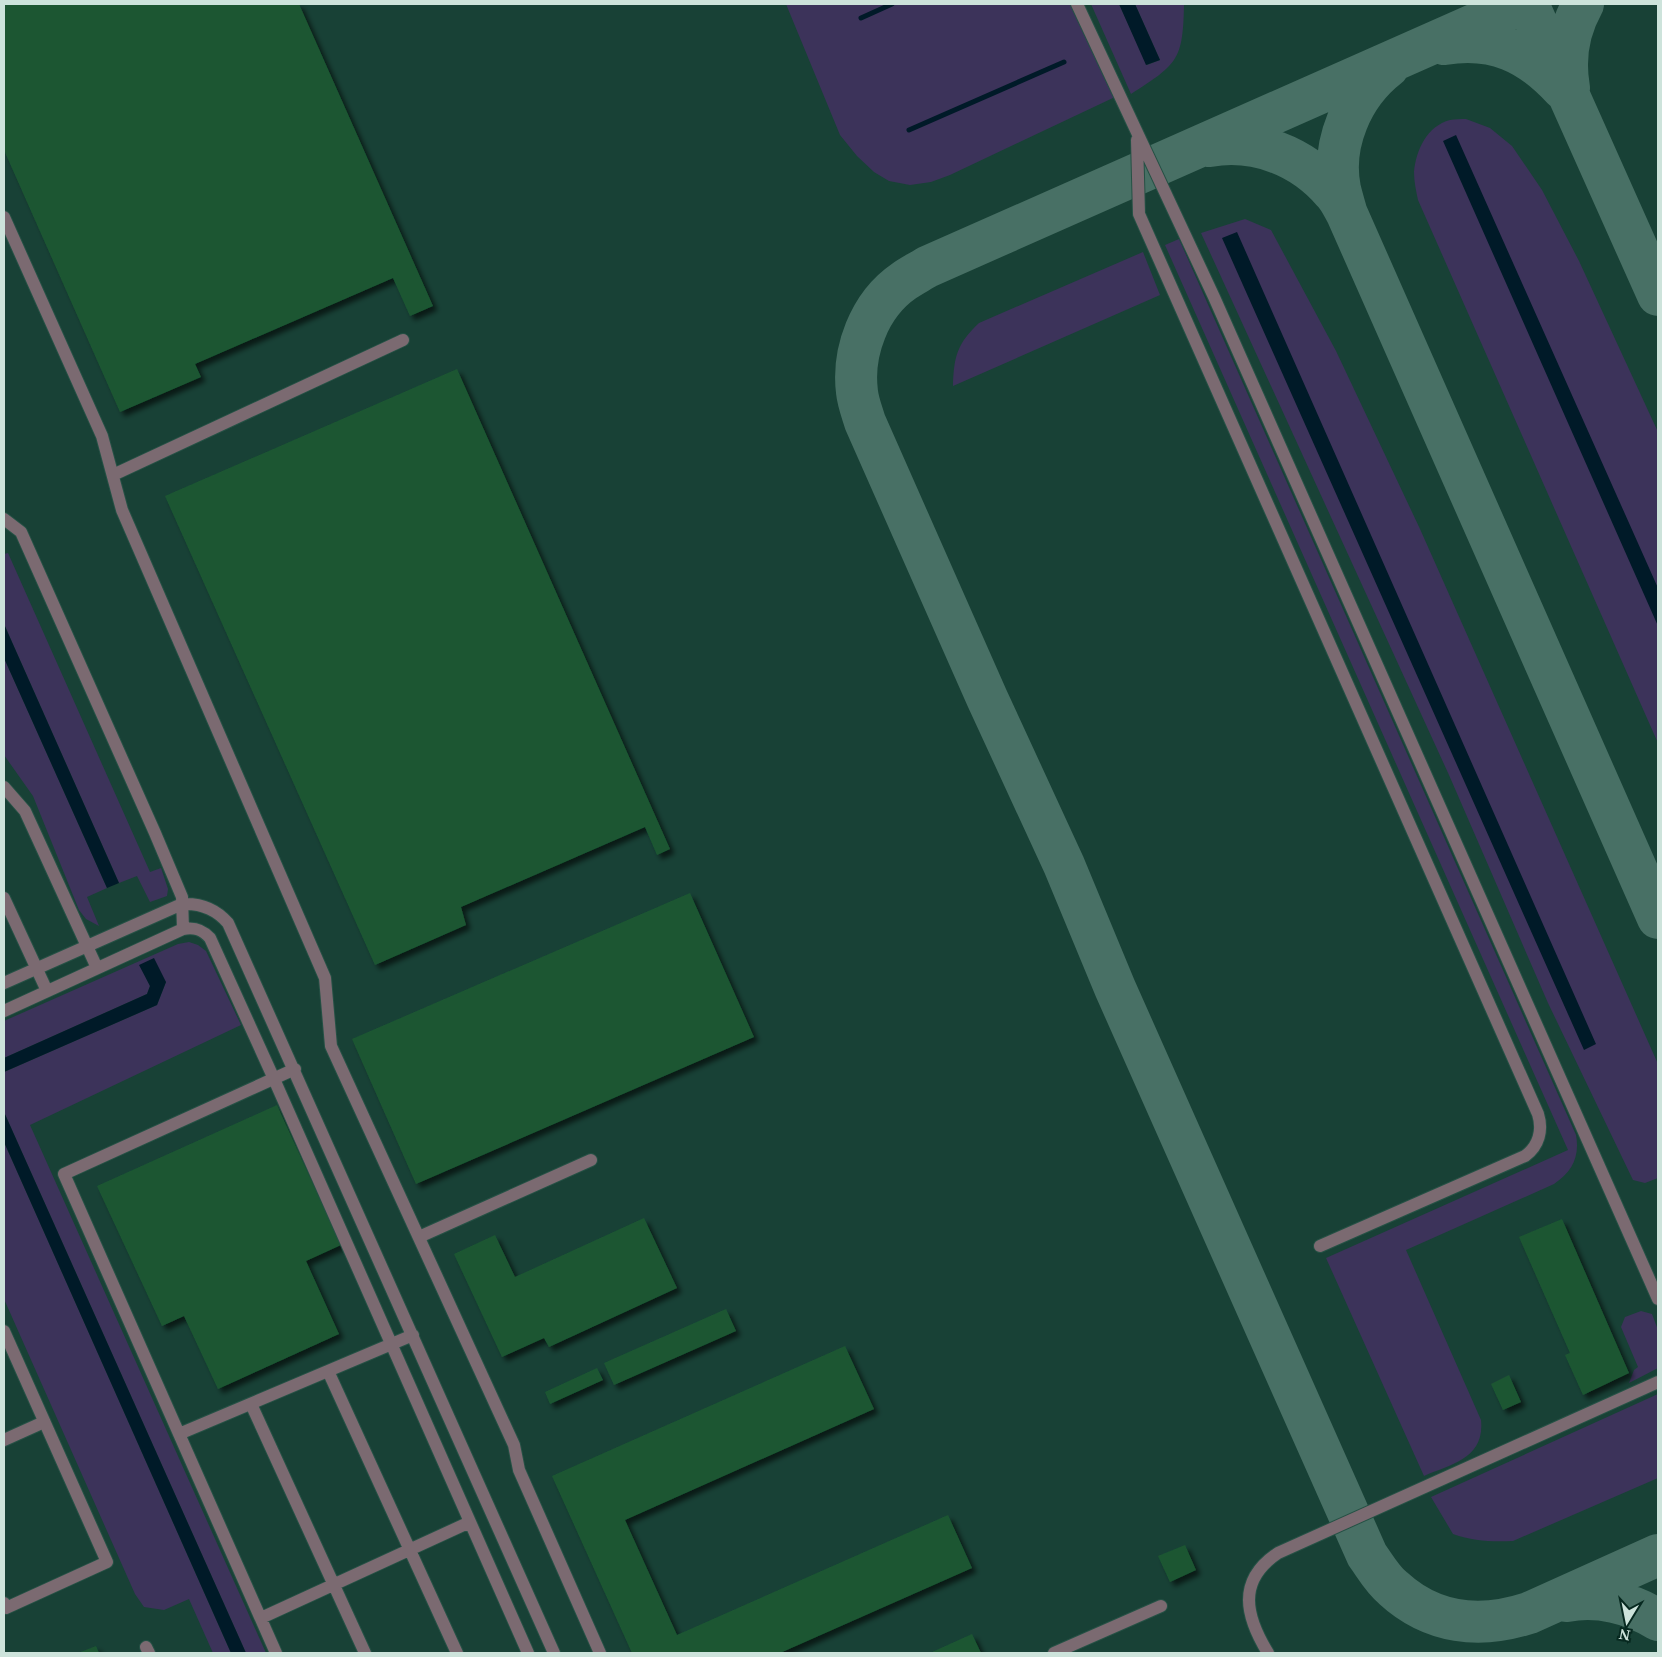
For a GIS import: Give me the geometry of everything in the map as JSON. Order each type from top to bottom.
[{"type":"lane","points":[[1077,4],[1214,297],[1658,1299]]},
{"type":"lane","points":[[1137,134],[1139,214],[1541,1123],[1537,1142],[1525,1156],[1320,1246]]},
{"type":"lane","points":[[4,216],[102,436],[122,510],[325,978],[331,1046],[514,1445],[519,1470],[600,1653]]},
{"type":"lane","points":[[113,475],[403,340]]},
{"type":"lane","points":[[4,518],[21,532],[155,833],[182,897],[183,929]]},
{"type":"lane","points":[[4,787],[25,810],[97,968]]},
{"type":"lane","points":[[4,898],[47,991]]},
{"type":"lane","points":[[4,982],[182,904],[193,903],[204,906],[214,911],[228,923],[554,1653]]},
{"type":"lane","points":[[4,1011],[183,929],[197,928],[210,938],[528,1653]]},
{"type":"lane","points":[[276,1653],[64,1174],[295,1070]]},
{"type":"lane","points":[[419,1236],[590,1160]]},
{"type":"lane","points":[[4,1331],[107,1562],[6,1608],[4,1603]]},
{"type":"lane","points":[[179,1434],[413,1335]]},
{"type":"lane","points":[[328,1371],[457,1653]]},
{"type":"lane","points":[[1268,1653],[1254,1627],[1249,1604],[1250,1590],[1254,1579],[1258,1570],[1267,1560],[1287,1549],[1658,1382]]},
{"type":"lane","points":[[251,1404],[365,1653]]},
{"type":"lane","points":[[4,1440],[44,1422]]},
{"type":"lane","points":[[261,1618],[470,1522]]},
{"type":"lane","points":[[1054,1653],[1160,1606]]},
{"type":"shaded area","points":[[4,4],[1658,4],[1658,1653],[4,1653]]},
{"type":"shaded area","points":[[786,4],[1073,4],[1115,97],[950,175],[931,182],[910,185],[889,181],[874,172],[857,156],[840,135]]},
{"type":"shaded area","points":[[1091,4],[1119,4],[1147,65],[1160,60],[1135,4],[1184,4],[1182,37],[1175,59],[1159,75],[1131,94]]},
{"type":"shaded area","points":[[1119,4],[1135,4],[1160,60],[1146,65]]},
{"type":"shaded area","points":[[1466,119],[1490,128],[1512,146],[1542,190],[1579,261],[1658,432],[1658,743],[1418,200],[1414,172],[1417,155],[1424,140],[1429,133],[1442,123]]},
{"type":"shaded area","points":[[1456,135],[1658,588],[1658,626],[1443,141]]},
{"type":"shaded area","points":[[1245,219],[1271,230],[1336,351],[1420,529],[1658,1064],[1658,1178],[1645,1183],[1633,1180],[1548,1003],[1449,775],[1201,233]]},
{"type":"shaded area","points":[[1237,232],[1596,1044],[1584,1050],[1222,238]]},
{"type":"shaded area","points":[[1179,239],[1576,1135],[1576,1157],[1566,1174],[1554,1184],[1406,1250],[1481,1420],[1481,1433],[1478,1443],[1465,1458],[1424,1476],[1326,1258],[1568,1150],[1165,245]]},
{"type":"shaded area","points":[[1143,252],[1160,295],[953,386],[954,366],[958,351],[966,337],[979,323]]},
{"type":"shaded area","points":[[8,553],[150,872],[161,868],[168,889],[167,896],[150,902],[137,876],[119,883],[4,624],[4,554]]},
{"type":"shaded area","points":[[4,624],[119,883],[107,888],[4,658]]},
{"type":"shaded area","points":[[4,658],[107,888],[87,897],[99,926],[86,919],[79,910],[33,796],[4,755]]},
{"type":"shaded area","points":[[189,942],[198,945],[206,951],[241,1025],[30,1125],[266,1653],[246,1653],[4,1112],[4,1072],[157,1005],[166,982],[140,965],[150,986],[147,994],[4,1058],[4,1021],[178,944]]},
{"type":"shaded area","points":[[154,958],[166,982],[157,1005],[4,1072],[4,1058],[147,994],[150,986],[139,965]]},
{"type":"shaded area","points":[[4,1112],[246,1653],[231,1653],[4,1142]]},
{"type":"shaded area","points":[[4,1142],[231,1653],[213,1653],[189,1599],[164,1610],[144,1607],[135,1594],[4,1299]]},
{"type":"shaded area","points":[[1641,1311],[1652,1314],[1658,1330],[1658,1368],[1629,1383],[1634,1370],[1638,1367],[1621,1327],[1625,1317]]},
{"type":"shaded area","points":[[1658,1394],[1658,1478],[1513,1541],[1482,1540],[1453,1534],[1431,1497]]},
{"type":"building","points":[[4,4],[299,4],[433,306],[410,316],[393,278],[195,364],[201,377],[120,412],[4,150]]},
{"type":"building","points":[[457,369],[670,849],[657,855],[645,827],[461,907],[466,925],[375,965],[165,496]]},
{"type":"building","points":[[690,893],[754,1037],[416,1184],[352,1039]]},
{"type":"building","points":[[277,1105],[341,1245],[306,1261],[339,1334],[218,1389],[184,1316],[162,1326],[97,1186]]},
{"type":"building","points":[[644,1218],[677,1288],[549,1347],[544,1338],[502,1357],[454,1254],[495,1235],[515,1277]]},
{"type":"building","points":[[1562,1219],[1629,1373],[1583,1395],[1565,1355],[1570,1353],[1519,1237]]},
{"type":"building","points":[[726,1309],[736,1331],[614,1385],[604,1363]]},
{"type":"building","points":[[845,1346],[874,1409],[625,1520],[677,1635],[948,1515],[972,1568],[780,1653],[632,1653],[552,1476]]},
{"type":"building","points":[[597,1368],[603,1380],[550,1404],[545,1392]]},
{"type":"building","points":[[1509,1375],[1521,1402],[1503,1410],[1491,1384]]},
{"type":"building","points":[[1185,1545],[1196,1570],[1170,1582],[1158,1556]]},
{"type":"building","points":[[972,1634],[981,1653],[930,1653]]},
{"type":"building","points":[[96,1646],[99,1653],[78,1653]]},
{"type":"waterway","points":[[861,18],[892,4]]},
{"type":"waterway","points":[[909,130],[1064,62]]},
{"type":"taxiway","points":[[1521,4],[927,267],[892,291],[872,316],[860,346],[857,361],[857,392],[865,422],[987,698],[1064,865],[1115,988],[1367,1555],[1385,1581],[1408,1600],[1440,1616],[1475,1622],[1493,1621],[1529,1613],[1658,1555]]},
{"type":"taxiway","points":[[1528,4],[1658,295]]},
{"type":"taxiway","points":[[1569,88],[1567,66],[1569,44],[1574,24],[1583,4]]},
{"type":"taxiway","points":[[1444,44],[1479,42],[1510,50],[1524,56],[1537,65],[1563,89]]},
{"type":"taxiway","points":[[1346,211],[1338,172],[1342,138],[1347,122],[1364,92],[1375,78],[1388,67]]},
{"type":"taxiway","points":[[1209,146],[1244,145],[1277,153],[1307,168],[1321,179],[1341,203],[1658,918]]},
{"type":"taxiway","points":[[1566,1601],[1590,1599],[1614,1602],[1637,1609],[1658,1620]]}]
